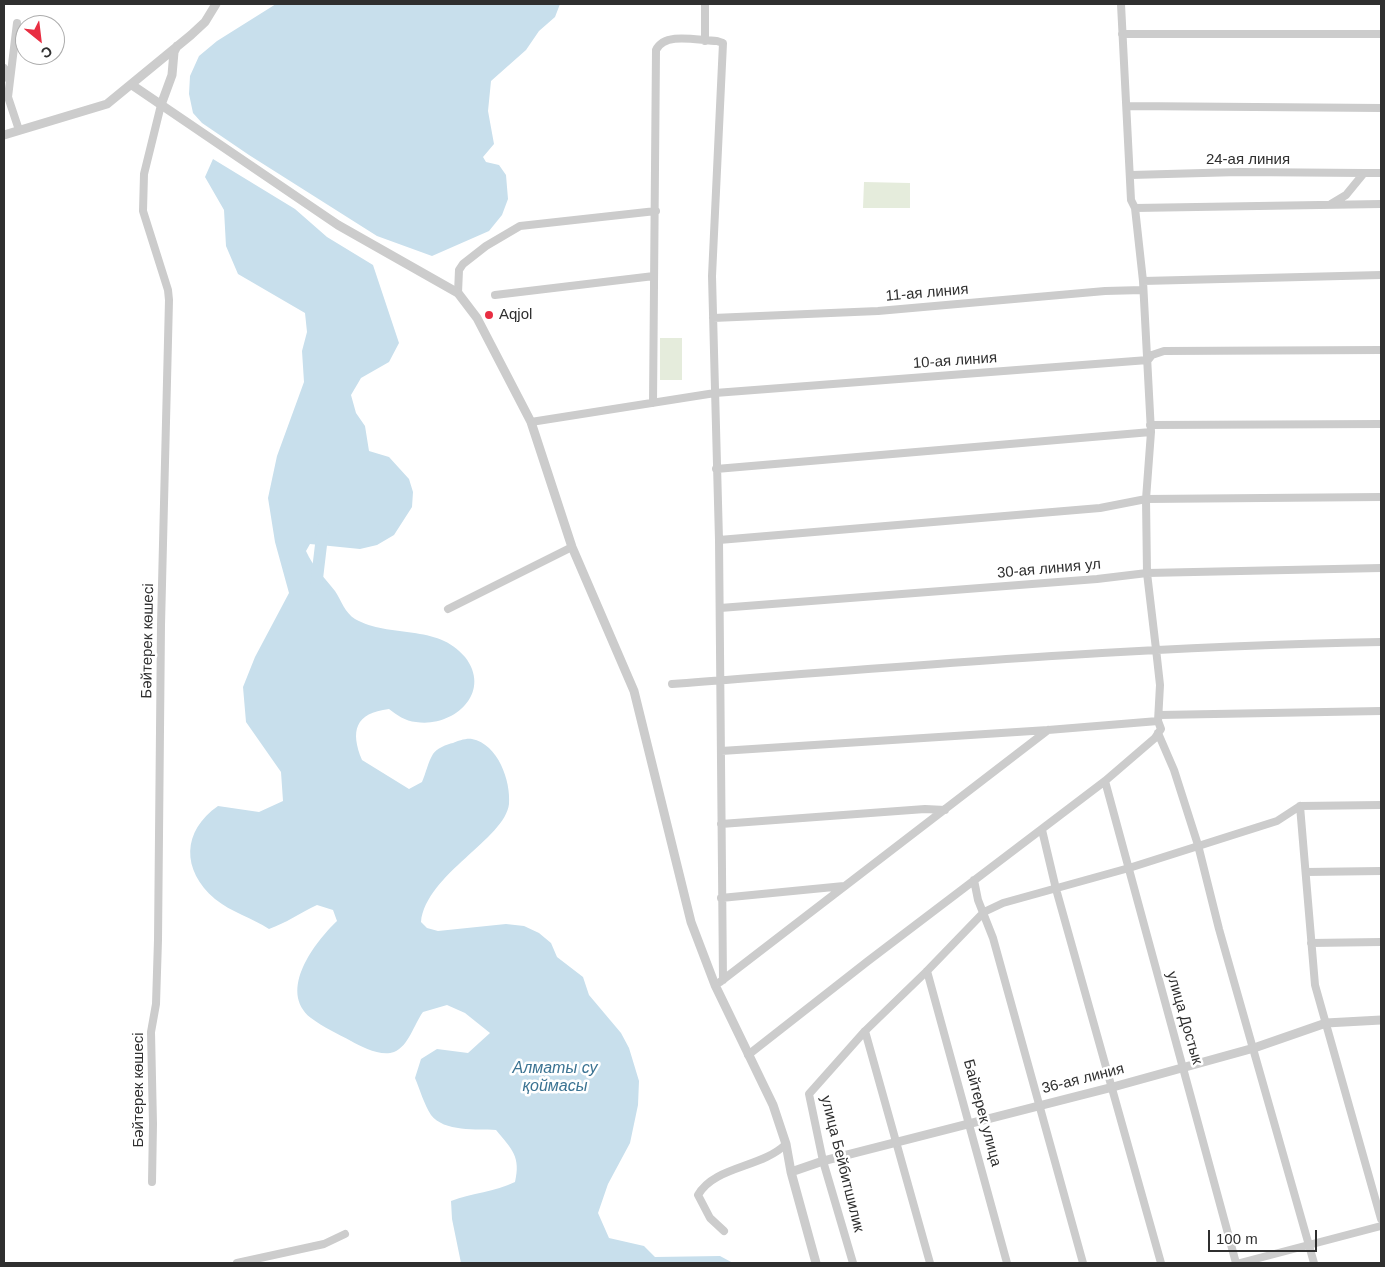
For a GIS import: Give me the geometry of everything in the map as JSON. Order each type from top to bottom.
[{"type":"street","points":[[4,134],[107,104],[205,22],[216,4]]},
{"type":"street","points":[[705,4],[705,41]]},
{"type":"street","points":[[748,1055],[1105,781],[1161,729],[1159,718],[1160,685],[1147,573],[1146,499],[1151,429],[1148,360],[1143,281],[1135,208],[1131,200],[1128,106],[1121,4]]},
{"type":"street","points":[[1122,34],[1381,34]]},
{"type":"street","points":[[653,403],[656,50],[659,44],[667,39],[723,43],[712,276],[719,540],[723,980]]},
{"type":"street","points":[[15,40],[8,97],[19,130]]},
{"type":"street","points":[[161,105],[168,88],[174,52],[178,46]]},
{"type":"street","points":[[4,68],[10,82]]},
{"type":"street","points":[[132,85],[338,225],[458,293],[477,318],[531,422],[572,547],[634,691],[691,922],[715,984],[773,1106],[786,1144],[791,1172],[816,1263]]},
{"type":"street","name":"Бәйтерек көшесі","points":[[152,1182],[151,1032],[156,1004],[158,949],[161,625],[169,300],[168,290],[143,211],[144,174],[161,105]]},
{"type":"street","points":[[1128,106],[1381,108]]},
{"type":"street","name":"24-ая линия","points":[[1131,175],[1240,172],[1381,173]]},
{"type":"street","points":[[1331,204],[1346,195],[1364,173]]},
{"type":"street","points":[[1135,208],[1381,204]]},
{"type":"street","points":[[458,293],[459,270],[462,264],[486,246],[520,226],[656,211]]},
{"type":"street","points":[[1143,281],[1381,275]]},
{"type":"street","points":[[495,295],[654,276]]},
{"type":"street","name":"11-ая линия","points":[[713,318],[878,311],[1105,291],[1143,290]]},
{"type":"street","name":"10-ая линия","points":[[531,422],[715,394],[1148,360],[1152,355],[1164,351],[1381,350]]},
{"type":"street","points":[[716,469],[1151,429],[1381,424]]},
{"type":"street","points":[[719,540],[1100,508],[1146,499],[1381,497]]},
{"type":"street","points":[[448,609],[572,547]]},
{"type":"street","name":"30-ая линия ул","points":[[720,608],[1097,579],[1147,573],[1381,568]]},
{"type":"street","points":[[672,684],[1156,649],[1254,644],[1381,642]]},
{"type":"street","points":[[721,751],[1048,730],[1159,718],[1381,711]]},
{"type":"street","points":[[715,984],[723,980],[1048,730]]},
{"type":"street","points":[[1158,733],[1174,770],[1198,845],[1219,929],[1314,1263]]},
{"type":"street","name":"улица Достык","points":[[1105,781],[1238,1263]]},
{"type":"street","points":[[930,1263],[864,1031],[927,971],[984,912],[1003,903],[1129,868],[1277,821],[1300,806],[1381,805]]},
{"type":"street","points":[[1300,806],[1315,985],[1380,1206],[1381,1219]]},
{"type":"street","points":[[721,824],[925,809],[945,810]]},
{"type":"street","points":[[1042,830],[1056,889],[1113,1087],[1160,1263]]},
{"type":"street","points":[[1306,872],[1381,871]]},
{"type":"street","points":[[974,880],[978,900],[984,912],[1083,1263]]},
{"type":"street","points":[[721,898],[845,886]]},
{"type":"street","points":[[1311,943],[1381,942]]},
{"type":"street","name":"Байтерек улица","points":[[927,971],[970,1122],[1007,1263]]},
{"type":"street","name":"36-ая линия","points":[[791,1172],[823,1160],[896,1143],[1039,1104],[1113,1087],[1254,1048],[1326,1023],[1381,1020]]},
{"type":"street","name":"улица Бейбитшилик","points":[[853,1263],[823,1160],[809,1094],[864,1031]]},
{"type":"street","points":[[724,1231],[710,1218],[698,1195],[704,1185],[715,1178],[761,1161],[778,1152],[786,1144]]},
{"type":"street","points":[[1238,1263],[1381,1226]]},
{"type":"street","points":[[237,1263],[324,1244],[345,1234]]},
{"type":"green space","points":[[864,182],[910,183],[910,208],[863,208]]},
{"type":"green space","points":[[660,338],[682,338],[682,380],[660,380]]},
{"type":"water","points":[[276,4],[560,4],[555,17],[539,31],[526,50],[491,81],[488,111],[494,144],[483,157],[486,162],[499,165],[506,175],[508,199],[502,215],[489,231],[432,256],[377,236],[202,123],[193,113],[189,94],[190,76],[199,56],[217,41]]},
{"type":"water","name":"Алматы су қоймасы","points":[[213,159],[295,209],[327,237],[373,265],[399,343],[389,362],[361,378],[351,395],[356,413],[365,426],[369,451],[389,457],[409,479],[413,492],[412,507],[394,535],[377,545],[360,549],[310,544],[306,551],[335,591],[346,610],[355,619],[383,629],[427,635],[441,640],[454,646],[465,657],[472,670],[474,683],[472,695],[455,714],[430,722],[412,721],[401,717],[389,709],[378,711],[362,719],[356,732],[356,740],[362,760],[409,789],[422,782],[431,757],[437,750],[460,741],[472,739],[481,742],[489,748],[496,756],[505,775],[508,785],[509,804],[504,817],[481,844],[436,888],[426,905],[421,922],[427,928],[438,931],[506,924],[524,926],[539,933],[551,943],[557,957],[583,977],[589,995],[621,1033],[629,1048],[639,1081],[638,1105],[630,1143],[608,1184],[598,1213],[609,1238],[644,1246],[655,1257],[720,1256],[733,1263],[461,1263],[452,1219],[451,1201],[515,1182],[517,1173],[516,1160],[511,1148],[496,1130],[452,1127],[437,1120],[431,1115],[424,1102],[415,1078],[421,1059],[437,1049],[468,1053],[490,1033],[465,1013],[447,1005],[423,1012],[404,1045],[394,1052],[372,1051],[336,1033],[311,1018],[301,1007],[298,994],[298,981],[303,967],[319,941],[337,921],[333,910],[317,905],[269,929],[221,904],[204,888],[196,876],[190,851],[192,839],[206,816],[218,806],[259,812],[283,801],[281,772],[246,722],[243,687],[255,657],[289,593],[275,542],[268,498],[277,456],[304,382],[302,351],[307,332],[305,313],[238,274],[226,246],[224,210],[205,177]]},
{"type":"waterway","points":[[316,587],[323,528]]},
{"type":"place","name":"Aqjol","points":[[489,315]]}]
